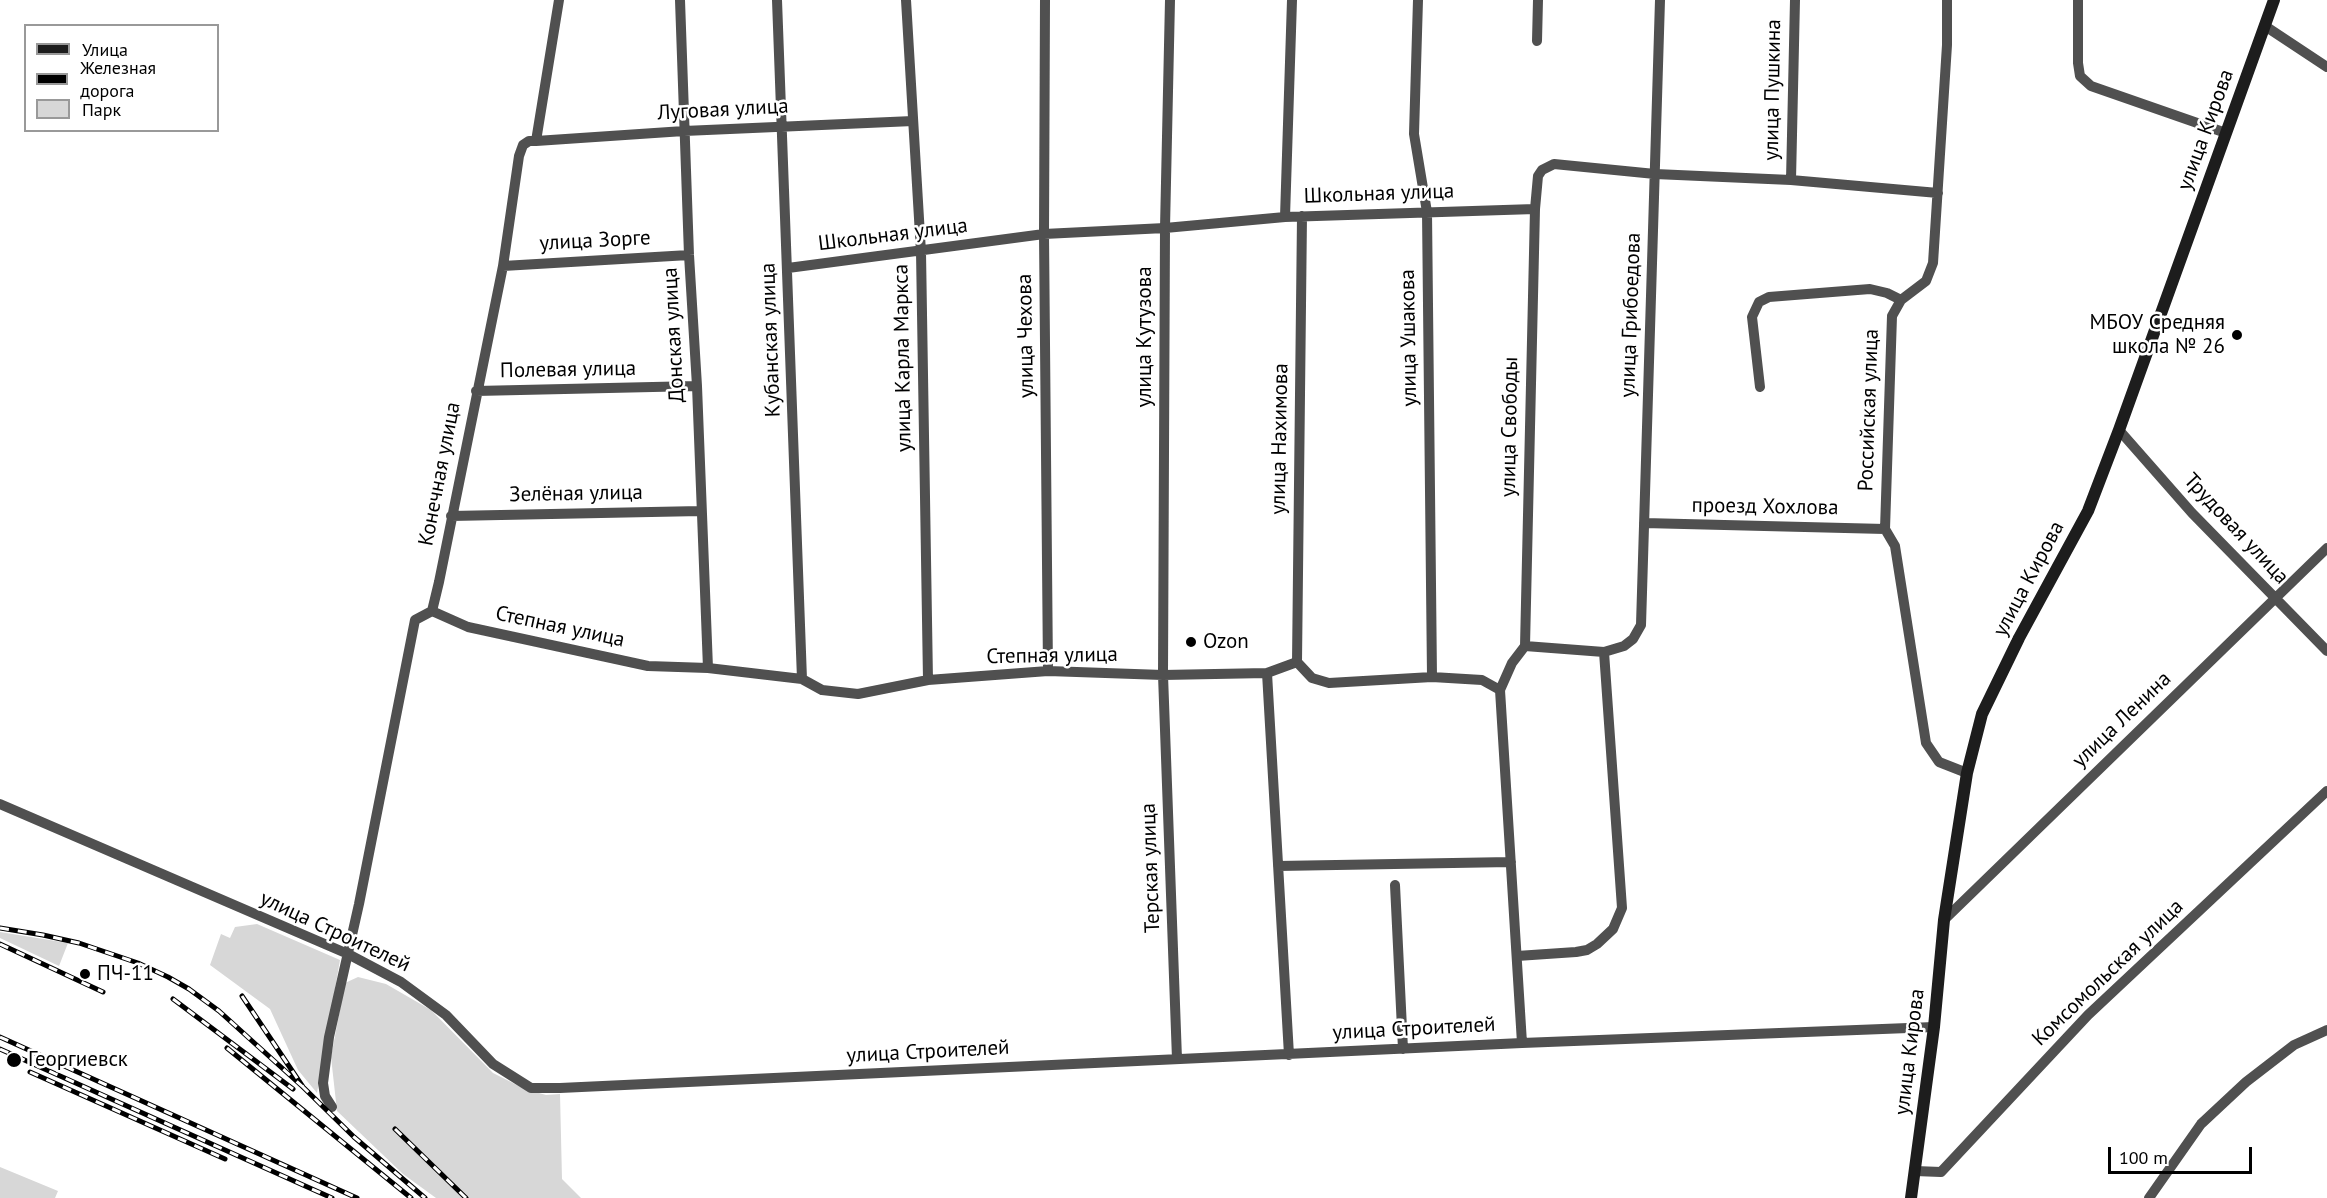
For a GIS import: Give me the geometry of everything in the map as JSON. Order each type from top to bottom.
[{"type":"main road","name":"улица Кирова","points":[[1911,1198],[1934,1027],[1944,920],[1967,773],[1987,704],[2019,638],[2088,511],[2274,0]]},
{"type":"street","points":[[536,141],[559,0]]},
{"type":"street","name":"Донская улица","points":[[680,0],[708,668]]},
{"type":"street","name":"Кубанская улица","points":[[777,0],[801,679]]},
{"type":"street","name":"улица Карла Маркса","points":[[906,0],[921,252],[928,680]]},
{"type":"street","name":"улица Чехова","points":[[1045,0],[1044,234],[1048,671]]},
{"type":"street","name":"улица Кутузова","points":[[1163,675],[1165,228],[1170,0]]},
{"type":"street","points":[[1285,217],[1292,0]]},
{"type":"street","name":"улица Ушакова","points":[[1418,0],[1414,134],[1427,212],[1432,677]]},
{"type":"street","points":[[1537,41],[1538,0]]},
{"type":"street","name":"улица Грибоедова","points":[[1604,652],[1624,646],[1639,631],[1641,625],[1660,0]]},
{"type":"street","name":"улица Пушкина","points":[[1791,180],[1795,0]]},
{"type":"street","points":[[1760,387],[1752,316],[1759,302],[1769,297],[1870,289],[1887,293],[1901,300],[1926,281],[1933,263],[1947,45],[1947,0]]},
{"type":"street","points":[[2078,0],[2078,63],[2080,76],[2091,86],[2226,133]]},
{"type":"street","points":[[2265,26],[2327,67]]},
{"type":"street","name":"Луговая улица","points":[[536,141],[684,131],[913,121]]},
{"type":"street","name":"Конечная улица","points":[[432,611],[503,266],[519,156],[523,146],[529,141],[536,141]]},
{"type":"street","points":[[1535,209],[1538,176],[1548,166],[1554,164],[1655,174],[1791,180],[1938,193]]},
{"type":"street","name":"Школьная улица","points":[[788,268],[1044,234],[1165,228],[1302,216],[1535,209]]},
{"type":"street","name":"улица Свободы","points":[[1525,646],[1535,209]]},
{"type":"street","name":"улица Нахимова","points":[[1298,662],[1302,216]]},
{"type":"street","name":"улица Зорге","points":[[503,266],[689,255]]},
{"type":"street","name":"Российская улица","points":[[1901,300],[1892,316],[1890,337],[1885,529],[1895,546],[1926,743],[1939,762],[1967,773]]},
{"type":"street","name":"Полевая улица","points":[[476,391],[697,386]]},
{"type":"street","name":"Трудовая улица","points":[[2119,430],[2192,513],[2327,651]]},
{"type":"street","name":"Зелёная улица","points":[[451,516],[701,511]]},
{"type":"street","name":"проезд Хохлова","points":[[1644,523],[1885,529]]},
{"type":"street","name":"улица Ленина","points":[[1944,920],[2327,548]]},
{"type":"street","points":[[332,1107],[325,1096],[324,1069],[415,620],[432,611]]},
{"type":"street","name":"Степная улица","points":[[432,611],[468,627],[648,666],[708,668],[801,679],[822,690],[858,694],[928,680],[1048,671],[1163,675],[1266,673],[1298,662]]},
{"type":"street","points":[[1517,956],[1587,950],[1613,929],[1622,908],[1604,652],[1525,646],[1512,663],[1500,690],[1522,1043]]},
{"type":"street","points":[[1298,662],[1312,678],[1329,683],[1432,677],[1482,680],[1500,690]]},
{"type":"street","points":[[1266,673],[1289,1055]]},
{"type":"street","name":"Терская улица","points":[[1163,675],[1177,1059]]},
{"type":"street","name":"Комсомольская улица","points":[[1915,1171],[1941,1172],[2088,1015],[2327,791]]},
{"type":"street","name":"улица Строителей","points":[[0,804],[348,954],[401,982],[446,1015],[493,1064],[531,1088],[572,1088],[1522,1043],[1934,1027]]},
{"type":"street","points":[[1278,866],[1511,862]]},
{"type":"street","points":[[1395,885],[1403,1049]]},
{"type":"street","points":[[2149,1198],[2201,1124],[2246,1082],[2294,1045],[2327,1030]]},
{"type":"green space","points":[[257,924],[340,960],[317,1093],[298,1070],[270,1009],[210,965],[221,934],[230,938],[235,927]]},
{"type":"green space","points":[[0,932],[68,943],[59,966],[0,938]]},
{"type":"green space","points":[[358,977],[386,984],[431,1010],[493,1073],[525,1089],[546,1095],[560,1094],[562,1179],[581,1198],[436,1198],[403,1174],[337,1111],[331,1057],[345,983]]},
{"type":"green space","points":[[0,1167],[58,1191],[55,1198],[0,1198]]},
{"type":"railway","points":[[0,928],[79,943],[138,963],[168,977],[219,1011],[303,1087]]},
{"type":"railway","points":[[0,944],[103,992]]},
{"type":"railway","points":[[242,996],[303,1087],[354,1137],[425,1198]]},
{"type":"railway","points":[[173,999],[293,1089]]},
{"type":"railway","points":[[0,1037],[357,1198]]},
{"type":"railway","points":[[227,1048],[411,1198]]},
{"type":"railway","points":[[0,1049],[332,1198]]},
{"type":"railway","points":[[30,1072],[225,1159]]},
{"type":"railway","points":[[395,1129],[466,1198]]},
{"type":"place","name":"МБОУ Средняя школа № 26","points":[[2237,335]]},
{"type":"place","name":"Ozon","points":[[1191,642]]},
{"type":"place","name":"ПЧ-11","points":[[85,974]]},
{"type":"place","name":"Георгиевск","points":[[14,1060]]}]
